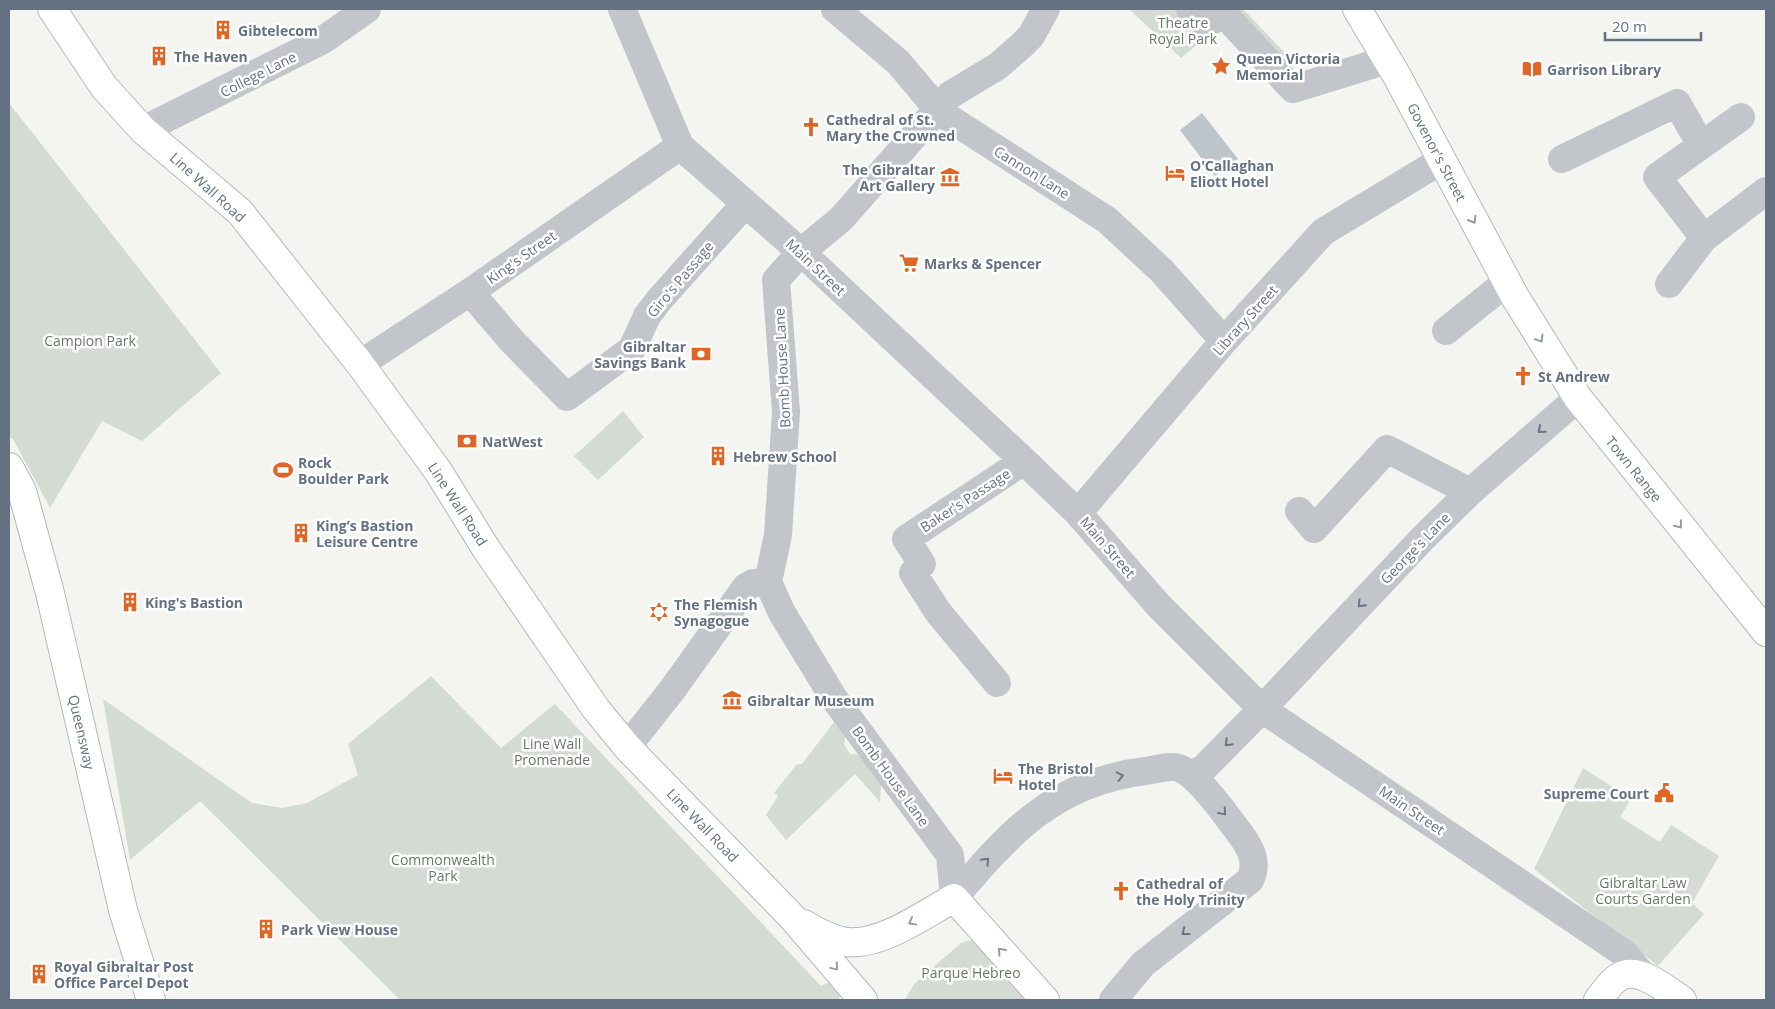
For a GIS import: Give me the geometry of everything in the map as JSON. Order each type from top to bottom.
[{"type":"street","name":"College Lane","points":[[143,130],[323,40],[367,9]]},
{"type":"street","name":"Main Street","points":[[622,9],[680,146],[801,252],[1078,513],[1159,606],[1262,708],[1625,954],[1644,977],[1682,1000]]},
{"type":"street","name":"Cannon Lane","points":[[835,9],[898,62],[938,109],[962,127],[1107,220],[1162,271],[1224,341]]},
{"type":"street","name":"Bomb House Lane","points":[[954,898],[950,855],[836,702],[782,613],[768,582],[778,535],[786,412],[776,280],[801,252],[841,219],[950,95],[1010,56],[1031,36],[1046,9]]},
{"type":"street","points":[[1190,9],[1206,25],[1223,13],[1293,89],[1387,60]]},
{"type":"street","name":"Govenor's Street","points":[[1357,9],[1387,60],[1512,289]]},
{"type":"street","name":"Line Wall Road","points":[[56,10],[104,87],[143,130],[240,212],[360,364],[438,471],[485,546],[596,709],[627,747],[792,917],[863,1000]]},
{"type":"street","points":[[1562,159],[1677,103],[1701,145]]},
{"type":"street","points":[[1704,238],[1657,177],[1741,117]]},
{"type":"street","name":"King's Street","points":[[360,364],[470,292],[680,146]]},
{"type":"street","name":"Library Street","points":[[1078,513],[1224,341],[1323,232],[1442,160]]},
{"type":"street","points":[[1670,284],[1704,238],[1766,191]]},
{"type":"street","name":"Giro's Passage","points":[[470,292],[511,340],[567,397],[632,349],[647,316],[660,299],[745,204]]},
{"type":"street","points":[[1446,331],[1512,289]]},
{"type":"street","name":"Town Range","points":[[1512,289],[1578,398],[1766,632]]},
{"type":"street","name":"George's Lane","points":[[1191,775],[1204,768],[1423,538],[1470,492],[1578,398]]},
{"type":"street","points":[[1299,511],[1314,529],[1387,449],[1470,492]]},
{"type":"street","name":"Baker's Passage","points":[[997,683],[938,612],[913,573],[922,564],[906,539],[1024,461]]},
{"type":"street","name":"Queensway","points":[[9,467],[22,490],[50,593],[123,910],[151,1000]]},
{"type":"street","points":[[627,747],[672,690],[746,588],[754,582],[768,582]]},
{"type":"street","points":[[792,917],[833,939],[862,943],[900,928],[954,898],[985,861],[1036,812],[1075,789],[1139,772],[1178,767],[1191,775],[1244,840],[1254,857],[1253,874],[1250,880],[1143,964],[1113,1000]]},
{"type":"street","points":[[954,898],[1045,1000]]},
{"type":"street","points":[[139,1000],[140,960]]},
{"type":"street","points":[[1598,1000],[1617,978],[1632,974],[1644,977]]},
{"type":"green space","name":"Theatre Royal Park","points":[[1129,9],[1243,9],[1289,57],[1266,78],[1220,26],[1181,58]]},
{"type":"green space","name":"Campion Park","points":[[9,103],[221,373],[142,441],[102,421],[50,508],[13,439],[9,437]]},
{"type":"green space","points":[[623,411],[644,437],[598,480],[574,456]]},
{"type":"green space","name":"Commonwealth Park","points":[[431,676],[501,748],[555,704],[821,986],[832,981],[842,994],[838,1000],[400,1000],[200,801],[130,860],[103,699],[252,803],[282,808],[307,803],[358,775],[348,744]]},
{"type":"green space","points":[[837,718],[846,735],[844,744],[850,754],[862,755],[881,784],[880,802],[855,774],[786,840],[766,815],[778,796],[774,793],[797,764],[802,764]]},
{"type":"green space","name":"Gibraltar Law Courts Garden","points":[[1583,768],[1631,799],[1620,817],[1660,842],[1671,825],[1719,856],[1692,903],[1704,914],[1658,966],[1534,869]]},
{"type":"green space","name":"Parque Hebreo","points":[[978,938],[1034,1000],[905,1000],[914,984],[961,943]]},
{"type":"shaded area","points":[[1202,113],[1238,159],[1215,176],[1180,130]]},
{"type":"place","name":"Gibtelecom","points":[[223,30]]},
{"type":"place","name":"The Haven","points":[[159,56]]},
{"type":"place","name":"Queen Victoria Memorial","points":[[1221,66]]},
{"type":"place","name":"Garrison Library","points":[[1532,69]]},
{"type":"place","name":"Cathedral of St. Mary the Crowned","points":[[811,127]]},
{"type":"place","name":"O'Callaghan Eliott Hotel","points":[[1175,173]]},
{"type":"place","name":"The Gibraltar Art Gallery","points":[[950,177]]},
{"type":"place","name":"Marks & Spencer","points":[[909,263]]},
{"type":"place","name":"Gibraltar Savings Bank","points":[[701,354]]},
{"type":"place","name":"St Andrew","points":[[1523,376]]},
{"type":"place","name":"NatWest","points":[[467,441]]},
{"type":"place","name":"Hebrew School","points":[[718,456]]},
{"type":"place","name":"Rock Boulder Park","points":[[283,470]]},
{"type":"place","name":"King’s Bastion Leisure Centre","points":[[301,533]]},
{"type":"place","name":"King's Bastion","points":[[130,602]]},
{"type":"place","name":"The Flemish Synagogue","points":[[659,612]]},
{"type":"place","name":"Gibraltar Museum","points":[[732,700]]},
{"type":"place","name":"The Bristol Hotel","points":[[1003,776]]},
{"type":"place","name":"Supreme Court","points":[[1664,793]]},
{"type":"place","name":"Cathedral of the Holy Trinity","points":[[1121,891]]},
{"type":"place","name":"Park View House","points":[[266,929]]},
{"type":"place","name":"Royal Gibraltar Post Office Parcel Depot","points":[[39,974]]},
{"type":"park label","name":"Line Wall Promenade","points":[[552,752]]}]
